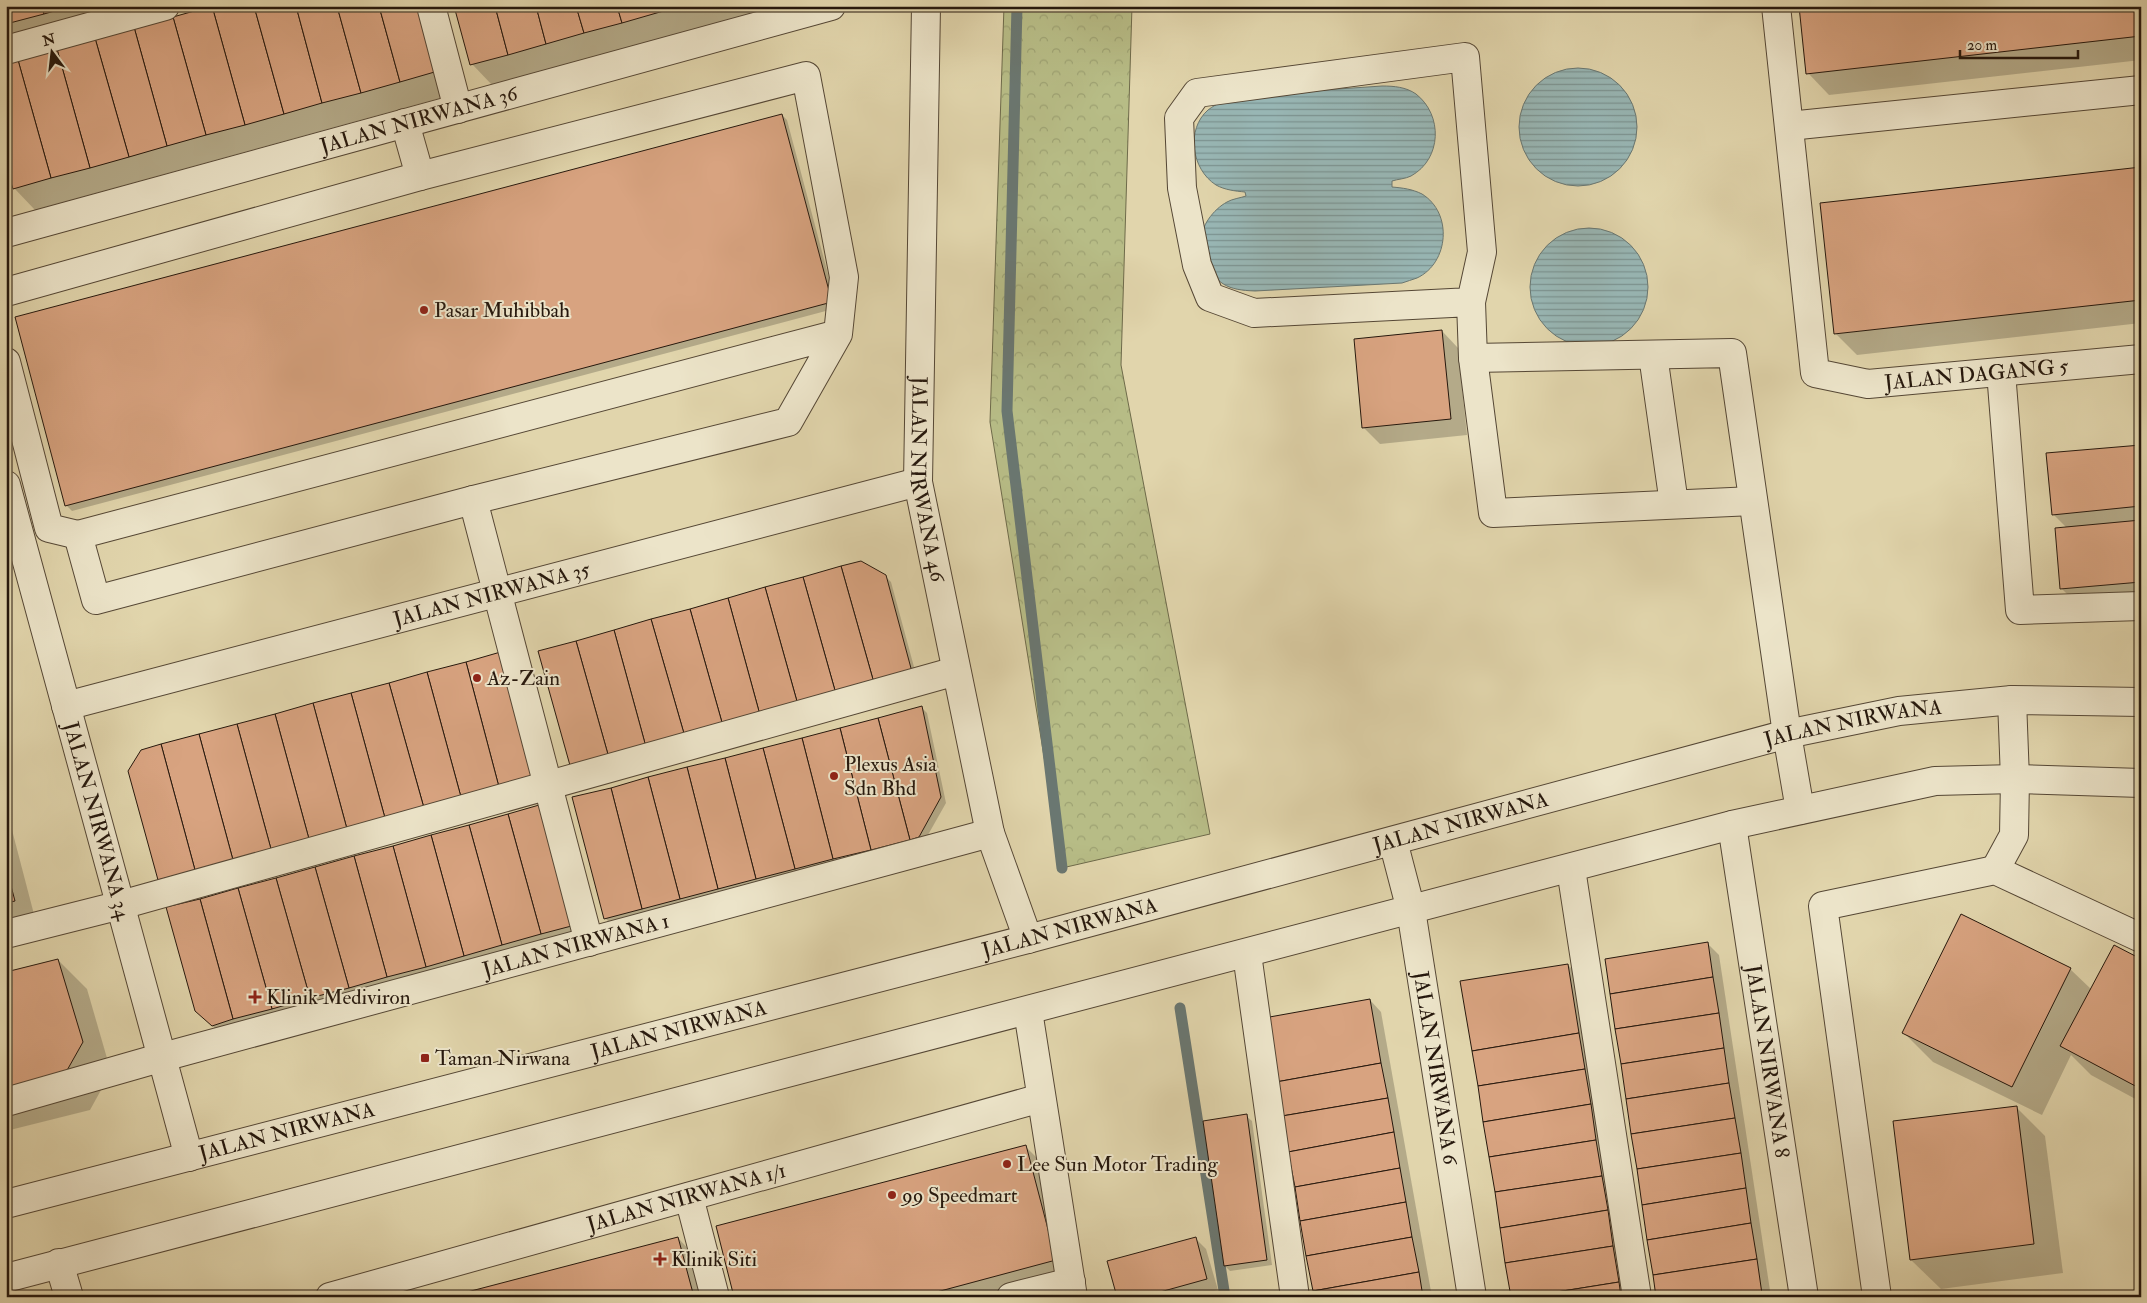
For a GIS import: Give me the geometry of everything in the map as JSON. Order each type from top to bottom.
[{"type":"street","points":[[6,50],[166,6]]},
{"type":"street","points":[[431,6],[458,109]]},
{"type":"street","name":"JALAN NIRWANA 36","points":[[6,233],[831,6]]},
{"type":"street","name":"JALAN NIRWANA 46","points":[[926,6],[918,482],[990,833],[1028,939]]},
{"type":"street","points":[[1776,6],[1789,126],[2141,90]]},
{"type":"street","points":[[1471,302],[1254,313],[1210,297],[1197,265],[1182,188],[1180,118],[1196,93],[1465,57],[1482,252],[1471,302],[1473,358],[1493,513],[1753,501]]},
{"type":"street","points":[[6,292],[420,176],[806,76],[844,277],[838,334],[788,422],[473,500],[96,600],[78,535]]},
{"type":"street","points":[[405,123],[420,176]]},
{"type":"street","name":"JALAN DAGANG 5","points":[[1789,126],[1815,373],[1868,384],[2141,359]]},
{"type":"street","points":[[6,362],[49,528],[78,535],[838,334]]},
{"type":"street","points":[[1473,358],[1732,353],[1787,734],[1800,810]]},
{"type":"street","points":[[1653,355],[1674,504]]},
{"type":"street","points":[[2002,372],[2020,610],[2141,606]]},
{"type":"street","name":"JALAN NIRWANA 35","points":[[66,706],[918,482]]},
{"type":"street","name":"JALAN NIRWANA 34","points":[[6,485],[189,1157]]},
{"type":"street","points":[[473,500],[589,942]]},
{"type":"street","points":[[6,934],[121,905],[956,671]]},
{"type":"street","points":[[1995,870],[2014,835],[2015,779],[2012,700]]},
{"type":"street","name":"JALAN NIRWANA","points":[[6,1204],[1028,939],[1787,734],[1899,711],[2012,700],[2141,702]]},
{"type":"street","points":[[6,1278],[1247,954],[1732,825],[1935,781],[2015,779],[2141,782]]},
{"type":"street","name":"JALAN NIRWANA 8","points":[[1732,825],[1804,1297]]},
{"type":"street","name":"JALAN NIRWANA 1","points":[[6,1102],[163,1057],[990,833]]},
{"type":"street","name":"JALAN NIRWANA 6","points":[[1393,841],[1411,910],[1472,1297]]},
{"type":"street","points":[[1571,868],[1637,1297]]},
{"type":"street","points":[[1877,1297],[1823,906],[1995,870],[2141,938]]},
{"type":"street","points":[[1247,954],[1295,1297]]},
{"type":"street","points":[[1011,1297],[1072,1289],[1028,1011]]},
{"type":"street","name":"JALAN NIRWANA 1/1","points":[[338,1296],[1041,1098]]},
{"type":"street","points":[[689,1196],[715,1297]]},
{"type":"street","points":[[59,1264],[69,1297]]},
{"type":"green space","points":[[1004,6],[1132,6],[1121,365],[1210,834],[1062,868],[990,422]]},
{"type":"water","points":[[1578,68],[1601,72],[1620,85],[1633,104],[1637,127],[1633,150],[1620,169],[1601,182],[1578,186],[1555,182],[1536,169],[1523,150],[1519,127],[1523,104],[1536,85],[1555,72]]},
{"type":"water","points":[[1382,86],[1400,87],[1416,94],[1431,113],[1434,125],[1435,136],[1429,159],[1411,176],[1392,181],[1392,187],[1422,194],[1432,202],[1439,213],[1443,238],[1441,250],[1436,261],[1428,271],[1417,278],[1402,283],[1255,291],[1230,287],[1218,280],[1210,267],[1202,245],[1205,225],[1222,205],[1231,200],[1246,196],[1245,192],[1234,191],[1216,185],[1201,169],[1194,149],[1194,138],[1196,127],[1201,118],[1211,108],[1236,96]]},
{"type":"water","points":[[1589,228],[1611,233],[1631,245],[1643,265],[1648,287],[1643,309],[1631,329],[1611,341],[1589,346],[1567,341],[1547,329],[1535,309],[1530,287],[1535,265],[1547,245],[1567,233]]},
{"type":"building","points":[[6,6],[42,6],[44,14],[6,24]]},
{"type":"building","points":[[42,6],[72,6],[44,14]]},
{"type":"building","points":[[212,6],[254,6],[284,114],[245,125]]},
{"type":"building","points":[[212,6],[245,125],[206,135],[173,17]]},
{"type":"building","points":[[254,6],[296,6],[322,103],[284,114]]},
{"type":"building","points":[[296,6],[337,6],[361,93],[322,103]]},
{"type":"building","points":[[337,6],[379,6],[400,82],[361,93]]},
{"type":"building","points":[[379,6],[420,6],[438,71],[400,82]]},
{"type":"building","points":[[454,6],[495,6],[508,55],[470,65]]},
{"type":"building","points":[[495,6],[536,6],[546,44],[508,55]]},
{"type":"building","points":[[536,6],[576,6],[584,33],[546,44]]},
{"type":"building","points":[[576,6],[617,6],[622,23],[584,33]]},
{"type":"building","points":[[617,6],[658,6],[660,12],[622,23]]},
{"type":"building","points":[[658,6],[683,6],[660,12]]},
{"type":"building","points":[[1799,6],[2141,6],[2141,36],[1806,74]]},
{"type":"building","points":[[173,17],[206,135],[167,146],[134,27]]},
{"type":"building","points":[[134,27],[167,146],[129,157],[95,38]]},
{"type":"building","points":[[95,38],[129,157],[90,168],[57,49]]},
{"type":"building","points":[[57,49],[90,168],[51,178],[18,60]]},
{"type":"building","points":[[18,60],[51,178],[13,189],[6,166],[6,63]]},
{"type":"building","name":"Pasar Muhibbah","points":[[782,114],[832,302],[65,506],[15,317]]},
{"type":"building","points":[[2141,167],[2141,300],[1834,334],[1820,203]]},
{"type":"building","points":[[1442,330],[1451,419],[1362,428],[1354,339]]},
{"type":"building","points":[[2141,445],[2141,506],[2052,515],[2046,453]]},
{"type":"building","points":[[2141,520],[2141,582],[2060,589],[2055,528]]},
{"type":"building","points":[[861,561],[886,575],[912,672],[874,683],[841,566]]},
{"type":"building","points":[[841,566],[874,683],[836,694],[803,577]]},
{"type":"building","points":[[803,577],[836,694],[798,705],[765,587]]},
{"type":"building","points":[[765,587],[798,705],[760,715],[728,598]]},
{"type":"building","points":[[728,598],[760,715],[723,726],[690,609]]},
{"type":"building","points":[[690,609],[723,726],[685,737],[651,619]]},
{"type":"building","points":[[651,619],[685,737],[646,747],[614,630]]},
{"type":"building","points":[[614,630],[646,747],[609,758],[576,641]]},
{"type":"building","points":[[576,641],[609,758],[571,769],[538,651]]},
{"type":"building","points":[[504,651],[538,777],[499,787],[466,662]]},
{"type":"building","points":[[466,662],[499,787],[461,797],[427,672]]},
{"type":"building","points":[[427,672],[461,797],[424,808],[389,683]]},
{"type":"building","points":[[389,683],[424,808],[385,818],[351,693]]},
{"type":"building","points":[[351,693],[385,818],[347,829],[313,703]]},
{"type":"building","points":[[313,703],[347,829],[309,839],[275,714]]},
{"type":"building","points":[[922,706],[941,797],[919,837],[910,840],[878,718]]},
{"type":"building","points":[[275,714],[309,839],[271,849],[237,724]]},
{"type":"building","points":[[878,718],[910,840],[871,850],[840,728]]},
{"type":"building","points":[[237,724],[271,849],[233,860],[199,734]]},
{"type":"building","points":[[840,728],[871,850],[833,859],[802,738]]},
{"type":"building","points":[[199,734],[233,860],[195,870],[161,744]]},
{"type":"building","points":[[802,738],[833,859],[795,869],[763,748]]},
{"type":"building","points":[[161,744],[195,870],[158,880],[128,771],[141,750]]},
{"type":"building","points":[[763,748],[795,869],[756,879],[725,758]]},
{"type":"building","points":[[725,758],[756,879],[718,889],[687,767]]},
{"type":"building","points":[[687,767],[718,889],[680,899],[648,777]]},
{"type":"building","points":[[648,777],[680,899],[642,909],[611,788]]},
{"type":"building","points":[[611,788],[642,909],[604,919],[572,797]]},
{"type":"building","points":[[546,803],[579,924],[541,934],[508,814]]},
{"type":"building","points":[[508,814],[541,934],[502,945],[469,825]]},
{"type":"building","points":[[469,825],[502,945],[464,956],[431,835]]},
{"type":"building","points":[[431,835],[464,956],[426,967],[393,846]]},
{"type":"building","points":[[393,846],[426,967],[387,977],[354,856]]},
{"type":"building","points":[[354,856],[387,977],[349,988],[315,867]]},
{"type":"building","points":[[6,867],[15,901],[6,903]]},
{"type":"building","points":[[315,867],[349,988],[310,998],[276,878]]},
{"type":"building","points":[[276,878],[310,998],[272,1009],[238,888]]},
{"type":"building","points":[[238,888],[272,1009],[233,1019],[200,899]]},
{"type":"building","points":[[200,899],[233,1019],[212,1026],[195,1011],[166,907]]},
{"type":"building","points":[[1961,914],[2071,968],[2012,1087],[1902,1033]]},
{"type":"building","points":[[1708,942],[1713,977],[1610,994],[1605,959]]},
{"type":"building","points":[[2114,945],[2141,959],[2141,1089],[2060,1046]]},
{"type":"building","points":[[58,959],[83,1042],[61,1081],[6,1095],[6,972]]},
{"type":"building","points":[[1568,964],[1579,1033],[1472,1051],[1460,981]]},
{"type":"building","points":[[1713,977],[1719,1013],[1615,1029],[1610,994]]},
{"type":"building","points":[[1370,999],[1381,1063],[1276,1082],[1264,1018]]},
{"type":"building","points":[[1719,1013],[1724,1048],[1621,1064],[1615,1029]]},
{"type":"building","points":[[1579,1033],[1585,1069],[1478,1086],[1472,1051]]},
{"type":"building","points":[[1724,1048],[1729,1083],[1626,1099],[1621,1064]]},
{"type":"building","points":[[1381,1063],[1388,1098],[1282,1116],[1276,1082]]},
{"type":"building","points":[[1585,1069],[1591,1104],[1483,1122],[1478,1086]]},
{"type":"building","points":[[1729,1083],[1735,1118],[1631,1134],[1626,1099]]},
{"type":"building","points":[[1388,1098],[1394,1132],[1288,1152],[1282,1116]]},
{"type":"building","points":[[1591,1104],[1596,1140],[1489,1157],[1483,1122]]},
{"type":"building","points":[[2017,1106],[2034,1244],[1910,1260],[1893,1121]]},
{"type":"building","points":[[1247,1114],[1267,1260],[1224,1266],[1203,1121]]},
{"type":"building","points":[[1735,1118],[1741,1153],[1637,1169],[1631,1134]]},
{"type":"building","points":[[1394,1132],[1400,1168],[1295,1187],[1288,1152]]},
{"type":"building","points":[[1596,1140],[1602,1176],[1495,1192],[1489,1157]]},
{"type":"building","points":[[1026,1145],[1056,1260],[918,1297],[734,1297],[716,1226]]},
{"type":"building","points":[[1741,1153],[1746,1188],[1642,1205],[1637,1169]]},
{"type":"building","points":[[1400,1168],[1406,1202],[1300,1221],[1295,1187]]},
{"type":"building","points":[[1602,1176],[1608,1210],[1500,1228],[1495,1192]]},
{"type":"building","points":[[1746,1188],[1751,1223],[1647,1240],[1642,1205]]},
{"type":"building","points":[[1406,1202],[1412,1237],[1306,1256],[1300,1221]]},
{"type":"building","points":[[1608,1210],[1613,1246],[1505,1263],[1500,1228]]},
{"type":"building","points":[[1751,1223],[1757,1259],[1653,1275],[1647,1240]]},
{"type":"building","points":[[678,1237],[694,1297],[448,1297]]},
{"type":"building","points":[[1196,1237],[1207,1279],[1142,1297],[1117,1297],[1107,1261]]},
{"type":"building","points":[[1412,1237],[1419,1272],[1313,1291],[1306,1256]]},
{"type":"building","points":[[1613,1246],[1619,1282],[1525,1297],[1511,1297],[1505,1263]]},
{"type":"building","points":[[1757,1259],[1762,1294],[1743,1297],[1656,1297],[1653,1275]]},
{"type":"building","points":[[1419,1272],[1423,1297],[1314,1297],[1313,1291]]},
{"type":"building","points":[[1619,1282],[1621,1297],[1525,1297]]},
{"type":"waterway","points":[[1017,6],[1007,411],[1062,868]]},
{"type":"waterway","points":[[1180,1008],[1225,1297]]},
{"type":"place","name":"Pasar Muhibbah","points":[[424,310]]},
{"type":"place","name":"Az-Zain","points":[[477,678]]},
{"type":"place","name":"Plexus Asia Sdn Bhd","points":[[834,776]]},
{"type":"place","name":"Klinik Mediviron","points":[[255,997]]},
{"type":"place","name":"Taman Nirwana","points":[[425,1058]]},
{"type":"place","name":"Lee Sun Motor Trading","points":[[1007,1164]]},
{"type":"place","name":"99 Speedmart","points":[[892,1195]]},
{"type":"place","name":"Klinik Siti","points":[[660,1259]]}]
